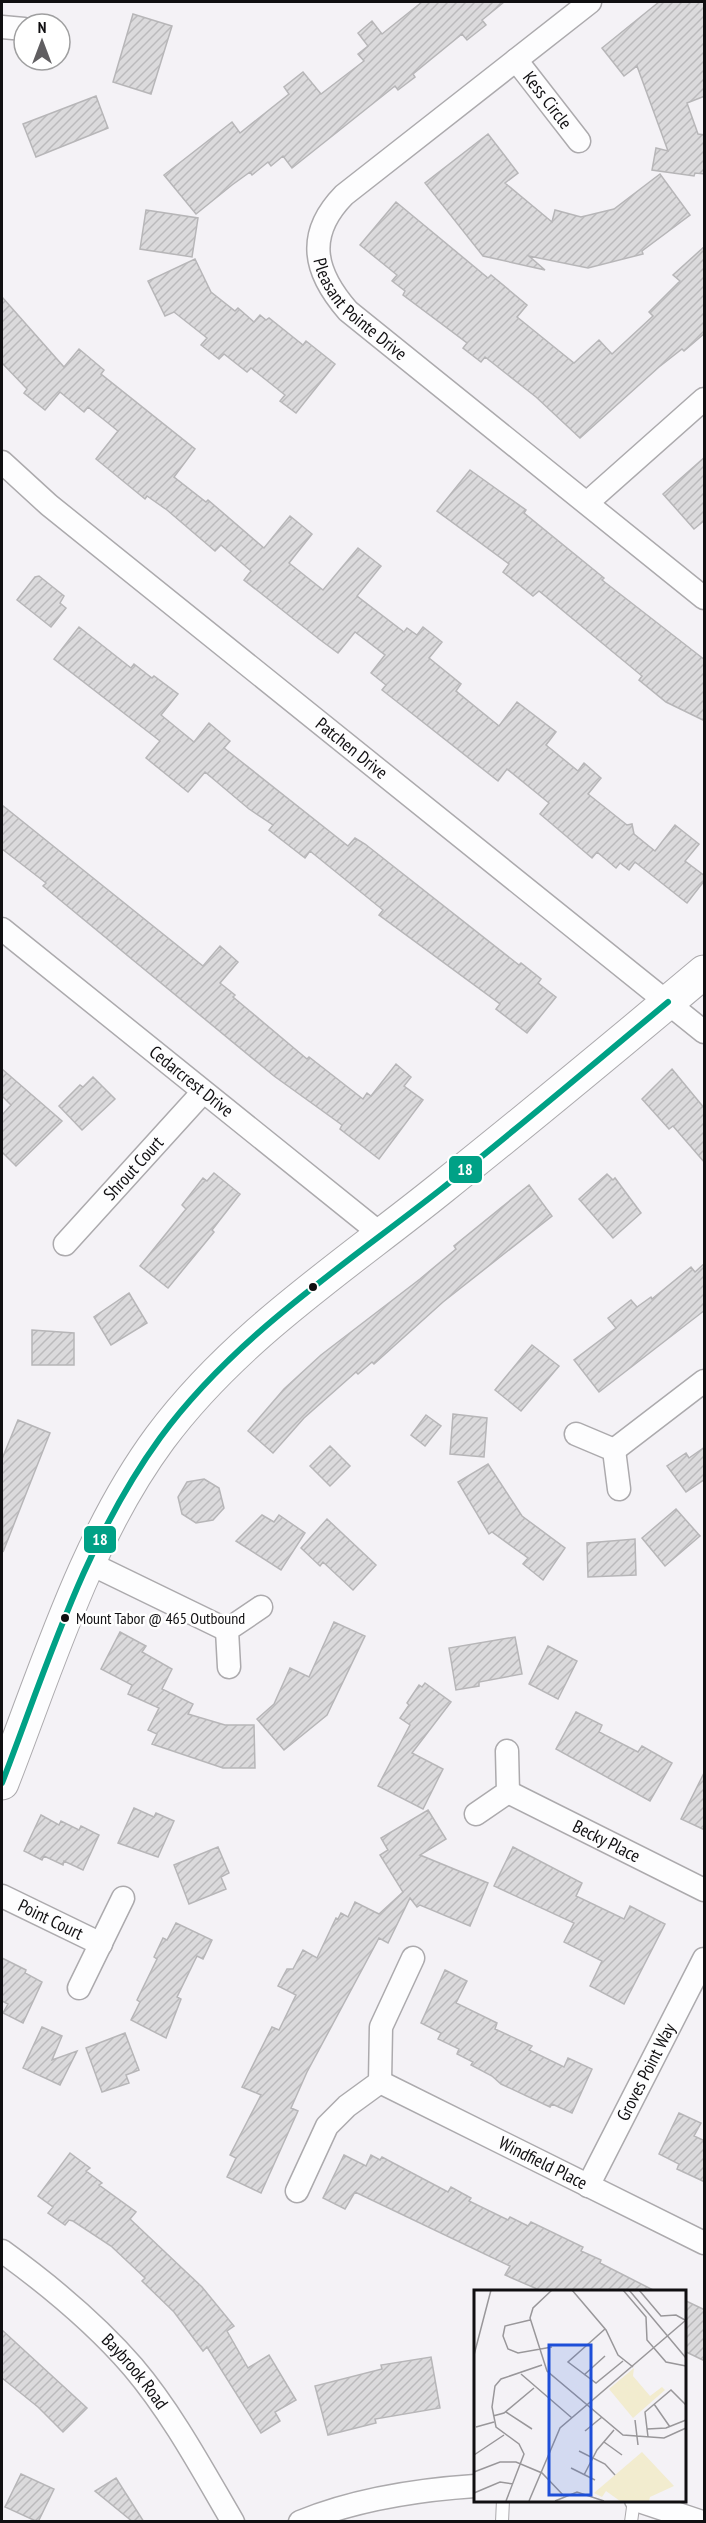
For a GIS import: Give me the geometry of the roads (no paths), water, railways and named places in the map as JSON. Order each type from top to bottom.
[{"type":"street","name":"Pleasant Pointe Drive","points":[[590,2],[344,195],[328,212],[320,231],[319,254],[324,279],[348,311],[705,598]]},
{"type":"street","name":"Kess Circle","points":[[516,60],[579,141]]},
{"type":"street","points":[[588,502],[705,399]]},
{"type":"street","name":"Patchen Drive","points":[[2,462],[58,513],[705,1032]]},
{"type":"street","name":"Cedarcrest Drive","points":[[2,929],[382,1235]]},
{"type":"street","points":[[2,1783],[89,1563],[131,1481],[188,1404],[249,1342],[705,972]]},
{"type":"street","name":"Shrout Court","points":[[65,1244],[203,1092]]},
{"type":"street","points":[[614,1450],[705,1381]]},
{"type":"street","points":[[576,1434],[614,1450]]},
{"type":"street","points":[[614,1450],[619,1489]]},
{"type":"street","points":[[89,1563],[227,1630]]},
{"type":"street","points":[[227,1630],[261,1607]]},
{"type":"street","points":[[227,1630],[229,1667]]},
{"type":"street","points":[[476,1814],[508,1792],[507,1751]]},
{"type":"street","name":"Becky Place","points":[[508,1792],[705,1890]]},
{"type":"street","name":"Point Court","points":[[2,1896],[101,1944]]},
{"type":"street","name":"Point Court","points":[[79,1988],[123,1898]]},
{"type":"street","points":[[297,2191],[327,2126],[347,2106],[380,2082],[381,2027],[413,1958]]},
{"type":"street","name":"Groves Point Way","points":[[588,2186],[705,1959]]},
{"type":"street","name":"Windfield Place","points":[[380,2082],[705,2242]]},
{"type":"street","name":"Baybrook Road","points":[[2,2251],[61,2296],[133,2368],[195,2457],[233,2522]]},
{"type":"street","points":[[300,2522],[363,2500],[474,2486]]},
{"type":"street","points":[[641,2502],[702,2522]]},
{"type":"lane","points":[[501,2522],[502,2502]]},
{"type":"lane","points":[[631,2522],[635,2502]]},
{"type":"place","name":"Mount Tabor @ 465 Outbound","points":[[65,1618]]}]
